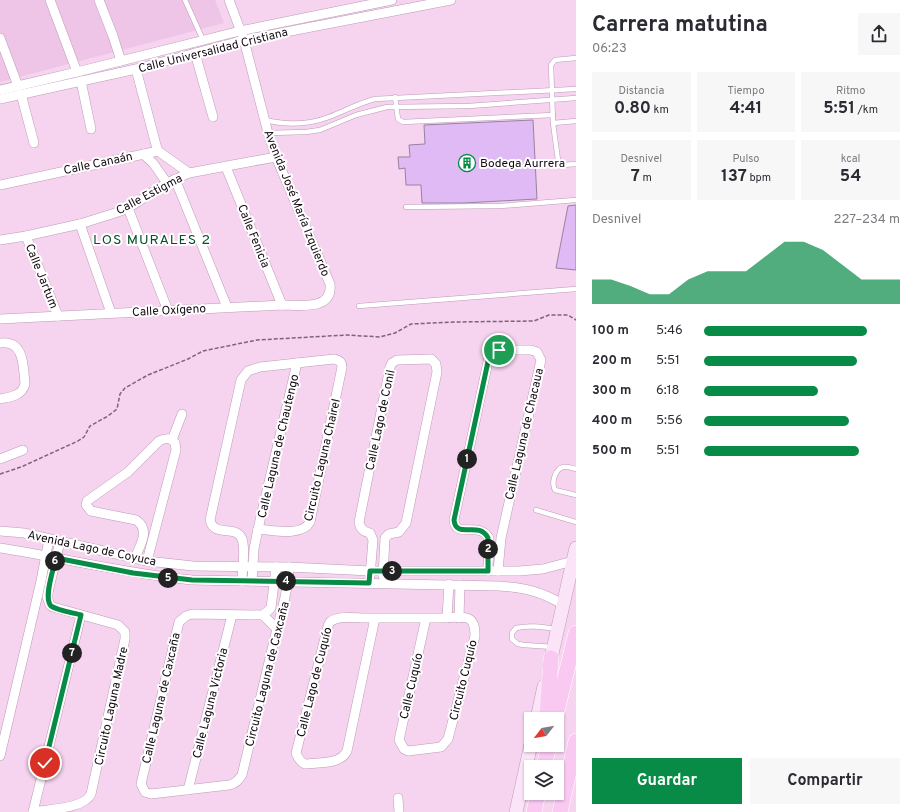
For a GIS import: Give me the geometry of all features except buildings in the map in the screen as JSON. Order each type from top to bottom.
[{"type":"main road","points":[[557,712],[576,633]]},
{"type":"main road","points":[[548,712],[552,652]]},
{"type":"main road","points":[[560,812],[576,742]]},
{"type":"main road","points":[[566,789],[576,768]]},
{"type":"main road","points":[[534,812],[537,800]]},
{"type":"street","points":[[50,0],[79,77],[91,129]]},
{"type":"street","points":[[99,0],[121,61]]},
{"type":"street","name":"Avenida José María Izquierdo","points":[[229,0],[244,40],[264,120],[276,157],[330,284],[331,291]]},
{"type":"street","name":"Calle Universalidad Cristiana","points":[[79,77],[121,61],[203,40],[378,1],[392,0]]},
{"type":"street","name":"Calle Universalidad Cristiana","points":[[0,99],[20,90],[79,77],[136,69],[244,40],[451,0]]},
{"type":"street","points":[[378,1],[380,14]]},
{"type":"street","points":[[0,38],[20,90],[34,143]]},
{"type":"street","points":[[194,53],[213,117]]},
{"type":"street","points":[[136,69],[158,151],[189,173]]},
{"type":"street","name":"Calle Universalidad Cristiana","points":[[0,90],[20,90]]},
{"type":"street","name":"Calle Canaán","points":[[0,185],[158,151]]},
{"type":"street","points":[[143,154],[171,181],[227,308]]},
{"type":"street","name":"Calle Estigma","points":[[0,240],[80,224],[128,208],[171,181],[189,173],[276,157]]},
{"type":"street","name":"Calle Fenicia","points":[[226,167],[282,305]]},
{"type":"street","points":[[128,208],[168,311]]},
{"type":"street","points":[[80,224],[111,313]]},
{"type":"street","name":"Calle Jartum","points":[[26,236],[58,316]]},
{"type":"street","name":"Calle Oxígeno","points":[[0,319],[282,305],[310,306],[320,303],[331,291]]},
{"type":"street","points":[[0,343],[10,344],[16,347],[21,354],[25,384],[21,393],[15,396],[0,399]]},
{"type":"street","name":"Calle Laguna de Chacaua","points":[[488,538],[481,530],[459,529],[455,526],[454,520],[489,357],[493,352],[499,350],[531,350],[537,352],[541,360],[500,538],[498,571]]},
{"type":"street","name":"Circuito Laguna Chairel","points":[[258,529],[294,531],[304,529],[310,522],[342,367],[338,360],[334,359],[297,363]]},
{"type":"street","name":"Calle Lago de Conil","points":[[369,583],[373,540],[370,533],[365,532],[361,528],[359,522],[390,367],[397,360],[431,359],[436,364],[437,372],[406,523],[399,532],[389,534],[385,538],[382,583]]},
{"type":"street","points":[[242,580],[243,541],[240,536],[234,532],[216,530],[212,526],[210,520],[241,380],[248,371],[254,369],[297,363]]},
{"type":"street","name":"Calle Laguna de Chautengo","points":[[258,529],[297,363]]},
{"type":"street","points":[[172,440],[182,414]]},
{"type":"street","points":[[135,558],[144,535],[144,530],[140,522],[91,511],[86,505],[87,501],[128,472],[159,441],[164,438],[172,440],[175,443],[176,450],[147,561]]},
{"type":"street","points":[[0,458],[23,450]]},
{"type":"street","points":[[252,581],[254,549],[258,529]]},
{"type":"street","name":"Avenida Lago de Coyuca","points":[[0,531],[49,539],[147,561],[192,566],[289,567],[370,571],[520,571],[542,569],[573,561]]},
{"type":"street","points":[[488,571],[488,538],[500,538]]},
{"type":"street","points":[[0,756],[49,539]]},
{"type":"street","name":"Circuito Laguna Madre","points":[[33,812],[75,805],[89,799],[125,639],[125,632],[118,625],[54,607],[48,601],[47,596],[60,542]]},
{"type":"street","name":"Avenida Lago de Coyuca","points":[[0,548],[46,555],[160,577],[192,580],[449,584],[519,588],[536,591],[549,596],[562,604]]},
{"type":"street","points":[[539,712],[576,548]]},
{"type":"street","points":[[276,567],[271,608],[263,615],[277,629]]},
{"type":"street","name":"Circuito Laguna de Caxcaña","points":[[188,790],[234,784],[242,775],[277,629],[286,598],[289,581],[289,567]]},
{"type":"street","points":[[519,588],[520,571]]},
{"type":"street","points":[[447,618],[449,584]]},
{"type":"street","name":"Circuito Cuquío","points":[[408,751],[441,747],[448,739],[475,636],[474,624],[463,618],[460,585]]},
{"type":"street","name":"Calle Laguna de Caxcaña","points":[[188,790],[151,794],[145,792],[141,784],[177,625],[182,618],[192,614],[263,615]]},
{"type":"street","points":[[33,812],[81,615]]},
{"type":"street","name":"Calle Laguna Victoria","points":[[188,790],[232,615]]},
{"type":"street","name":"Calle Lago de Cuquío","points":[[375,618],[347,751],[342,758],[336,761],[302,763],[298,759],[296,753],[330,622],[338,618],[375,618],[426,618],[447,618],[463,618]]},
{"type":"street","name":"Calle Cuquío","points":[[408,751],[404,749],[399,740],[426,618]]},
{"type":"street","points":[[516,812],[529,752]]},
{"type":"street","points":[[398,798],[399,812]]},
{"type":"lane","points":[[185,0],[203,40]]},
{"type":"lane","points":[[576,58],[555,60],[551,65],[553,123],[559,164],[576,164]]},
{"type":"lane","points":[[264,120],[286,123],[316,121],[330,117],[360,103],[375,99],[576,88]]},
{"type":"lane","points":[[484,94],[485,104]]},
{"type":"lane","points":[[395,97],[398,119],[403,122],[553,115]]},
{"type":"lane","points":[[268,133],[320,130],[366,112],[387,107],[485,104],[576,98]]},
{"type":"lane","points":[[553,123],[576,121]]},
{"type":"lane","points":[[406,207],[500,206],[576,200]]},
{"type":"lane","points":[[359,306],[576,289]]},
{"type":"lane","points":[[576,469],[564,467],[559,469],[553,481],[553,486],[555,490],[576,495]]},
{"type":"lane","points":[[536,510],[576,522]]},
{"type":"lane","points":[[552,652],[518,644],[512,639],[512,633],[516,628],[531,626],[557,629]]},
{"type":"shaded area","points":[[0,0],[215,0],[224,23],[0,82]]},
{"type":"place","name":"Bodega Aurrera","points":[[467,163]]},
{"type":"district","name":"LOS MURALES 2","points":[[152,239]]},
{"type":"route","points":[[45,763],[81,615],[54,607],[50,605],[48,601],[47,596],[56,558],[133,573],[192,580],[369,583],[370,571],[488,571],[488,538],[486,534],[481,530],[461,530],[455,526],[454,520],[489,357],[493,352],[499,350]]}]
